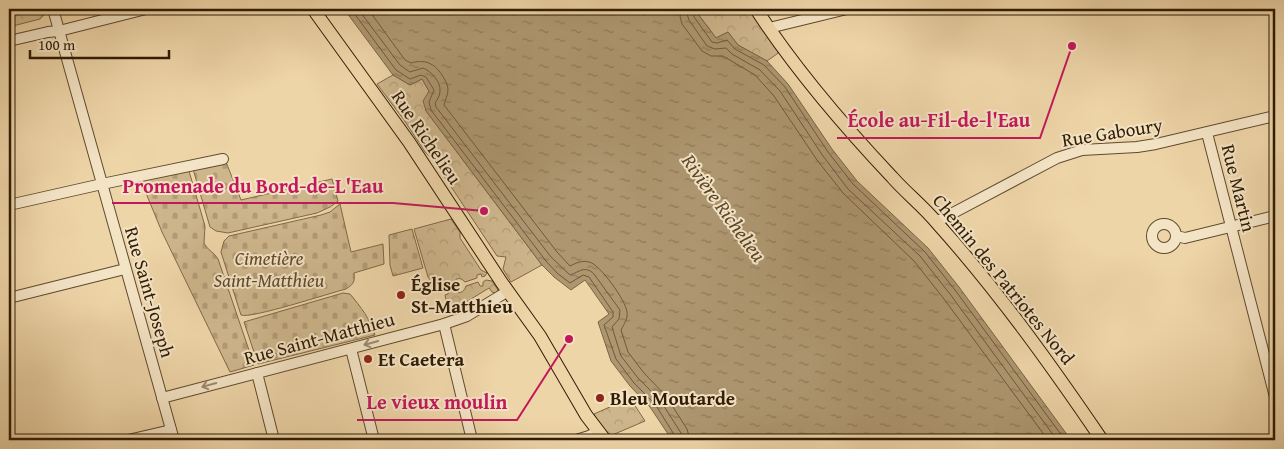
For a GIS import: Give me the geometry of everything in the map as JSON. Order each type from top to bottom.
[{"type":"main road","name":"Rue Richelieu","points":[[313,9],[409,142],[540,336],[601,436]]},
{"type":"main road","name":"Chemin des Patriotes Nord","points":[[756,9],[801,71],[841,119],[892,178],[936,222],[1020,324],[1102,440]]},
{"type":"street","name":"Rue Saint-Joseph","points":[[53,9],[172,435]]},
{"type":"street","points":[[9,41],[59,31],[146,9]]},
{"type":"street","points":[[769,28],[846,9]]},
{"type":"street","name":"Rue Gaboury","points":[[936,222],[1057,158],[1071,153],[1082,150],[1137,147],[1207,133],[1275,116]]},
{"type":"street","name":"Rue Martin","points":[[1207,133],[1230,227],[1274,384],[1275,396]]},
{"type":"street","points":[[9,205],[223,159]]},
{"type":"street","points":[[1176,236],[1185,238],[1275,216]]},
{"type":"street","points":[[9,298],[125,269]]},
{"type":"street","name":"Rue Saint-Matthieu","points":[[162,398],[444,324],[467,316],[508,291]]},
{"type":"street","points":[[444,324],[472,440]]},
{"type":"street","points":[[351,349],[374,440]]},
{"type":"street","points":[[257,373],[274,440]]},
{"type":"street","points":[[128,440],[172,435]]},
{"type":"street","points":[[576,440],[589,436],[601,436]]},
{"type":"green space","points":[[9,9],[43,9],[45,14],[40,19],[9,27]]},
{"type":"green space","points":[[706,9],[751,9],[781,51],[767,61],[738,45],[728,32],[716,38],[698,14]]},
{"type":"green space","points":[[393,75],[410,85],[422,79],[429,91],[426,111],[542,265],[511,282],[503,269],[506,257],[497,256],[438,167],[441,165],[441,162],[425,152],[377,84]]},
{"type":"green space","name":"Cimetière Saint-Matthieu","points":[[226,162],[241,200],[332,179],[338,201],[317,213],[228,233],[216,231],[210,227],[193,169]]},
{"type":"green space","name":"Cimetière Saint-Matthieu","points":[[189,171],[205,226],[204,243],[218,259],[254,365],[230,372],[162,232],[141,181]]},
{"type":"green space","name":"Cimetière Saint-Matthieu","points":[[340,204],[351,252],[383,244],[384,264],[354,273],[351,286],[346,289],[274,310],[241,315],[221,252],[224,241],[229,236],[321,215],[330,212]]},
{"type":"green space","points":[[451,219],[460,232],[460,238],[481,270],[487,273],[485,276],[477,275],[477,278],[465,282],[457,279],[452,286],[448,287],[444,284],[442,285],[441,280],[431,281],[428,277],[414,229]]},
{"type":"green space","points":[[412,229],[423,268],[393,276],[390,265],[389,235]]},
{"type":"green space","points":[[486,280],[492,281],[498,290],[496,293],[492,292],[489,288],[458,307],[450,309],[445,303],[445,295],[449,291],[461,292],[466,286],[478,282],[480,286],[483,286],[483,282]]},
{"type":"green space","name":"Cimetière Saint-Matthieu","points":[[343,293],[350,294],[358,304],[368,318],[375,335],[258,364],[244,322]]},
{"type":"green space","points":[[630,398],[645,421],[610,436],[600,425],[594,414]]},
{"type":"water","name":"Rivière Richelieu","points":[[344,9],[706,9],[698,14],[716,38],[728,32],[738,45],[767,61],[788,84],[832,149],[857,181],[928,248],[959,287],[1071,440],[672,440],[650,407],[630,386],[611,361],[598,322],[609,314],[585,280],[571,290],[542,265],[426,111],[423,101],[429,91],[422,79],[410,85],[393,75]]},
{"type":"place","name":"École au-Fil-de-l'Eau","points":[[1072,46]]},
{"type":"place","name":"Promenade du Bord-de-L'Eau","points":[[484,211]]},
{"type":"place","name":"Église St-Matthieu","points":[[401,295]]},
{"type":"place","name":"Le vieux moulin","points":[[569,339]]},
{"type":"place","name":"Et Caetera","points":[[368,359]]},
{"type":"place","name":"Bleu Moutarde","points":[[600,398]]}]
